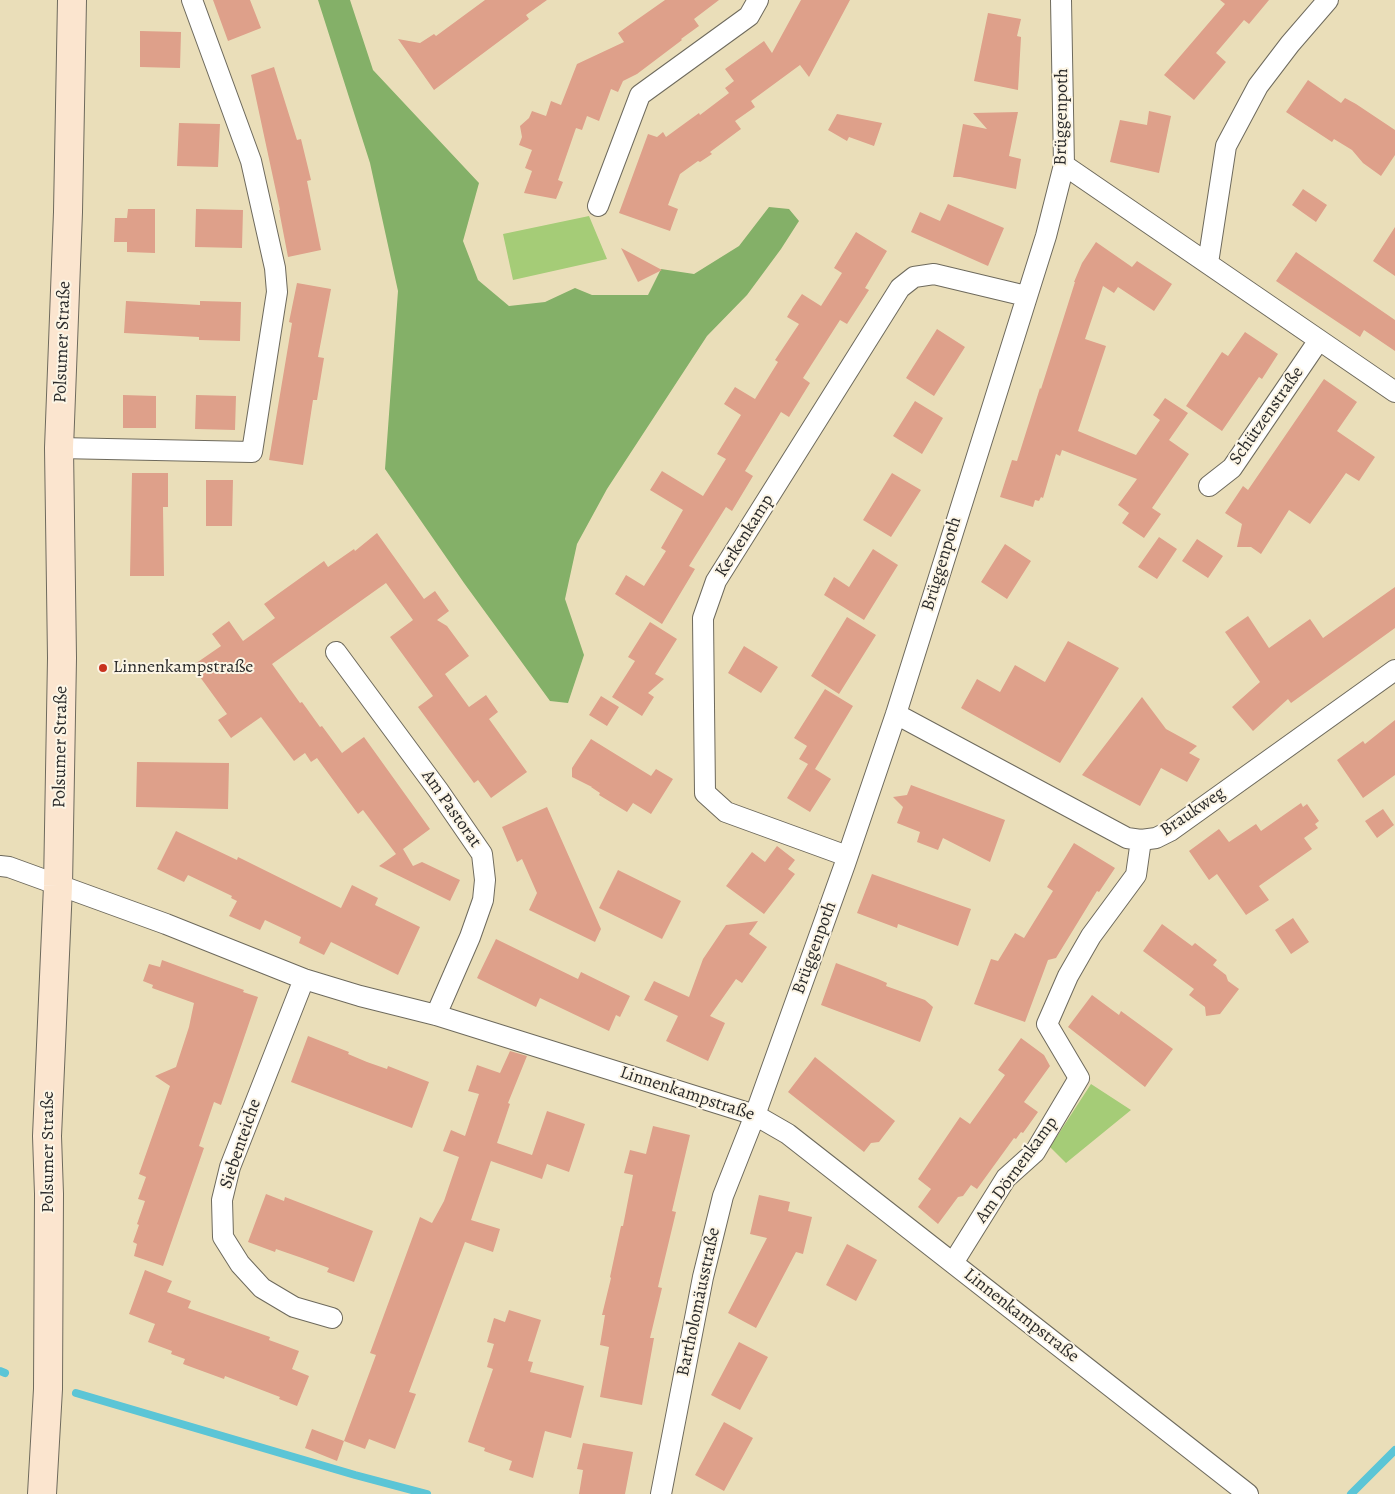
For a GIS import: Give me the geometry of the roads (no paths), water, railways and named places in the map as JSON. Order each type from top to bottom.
[{"type":"main road","name":"Polsumer Straße","points":[[42,1494],[48,1390],[49,1194],[47,1113],[58,886],[62,658],[59,448],[68,212],[72,0]]},
{"type":"street","points":[[59,448],[252,452],[277,292],[275,268],[251,161],[192,0]]},
{"type":"street","points":[[598,206],[640,95],[749,16],[758,0]]},
{"type":"street","name":"Brüggenpoth","points":[[755,1115],[896,714],[1046,236],[1064,165],[1061,0]]},
{"type":"street","points":[[1208,263],[1226,146],[1258,86],[1290,44],[1328,0]]},
{"type":"street","points":[[1064,165],[1395,392]]},
{"type":"street","name":"Kerkenkamp","points":[[847,856],[726,812],[705,793],[703,618],[716,582],[900,288],[914,277],[934,274],[1026,296]]},
{"type":"street","name":"Schützenstraße","points":[[1210,486],[1232,468],[1319,340]]},
{"type":"street","name":"Am Pastorat","points":[[336,652],[438,790],[482,854],[485,880],[483,900],[470,937],[436,1015]]},
{"type":"street","name":"Braukweg","points":[[896,714],[1127,838],[1141,840],[1156,838],[1170,831],[1395,670]]},
{"type":"street","name":"Am Dörnenkamp","points":[[953,1263],[1006,1178],[1034,1152],[1079,1078],[1047,1024],[1068,976],[1086,944],[1136,875],[1141,840]]},
{"type":"street","name":"Linnenkampstraße","points":[[0,866],[9,867],[166,924],[304,979],[360,996],[436,1015],[755,1115],[788,1134],[1248,1494]]},
{"type":"street","name":"Siebenteiche","points":[[304,979],[230,1167],[222,1200],[223,1237],[240,1264],[262,1288],[294,1307],[332,1318]]},
{"type":"street","name":"Bartholomäusstraße","points":[[661,1494],[709,1250],[723,1196],[755,1115]]},
{"type":"waterway","points":[[0,1371],[5,1373]]},
{"type":"waterway","points":[[76,1393],[355,1475],[427,1494]]},
{"type":"waterway","points":[[1351,1494],[1395,1450]]},
{"type":"place","name":"Linnenkampstraße","points":[[103,668]]}]
